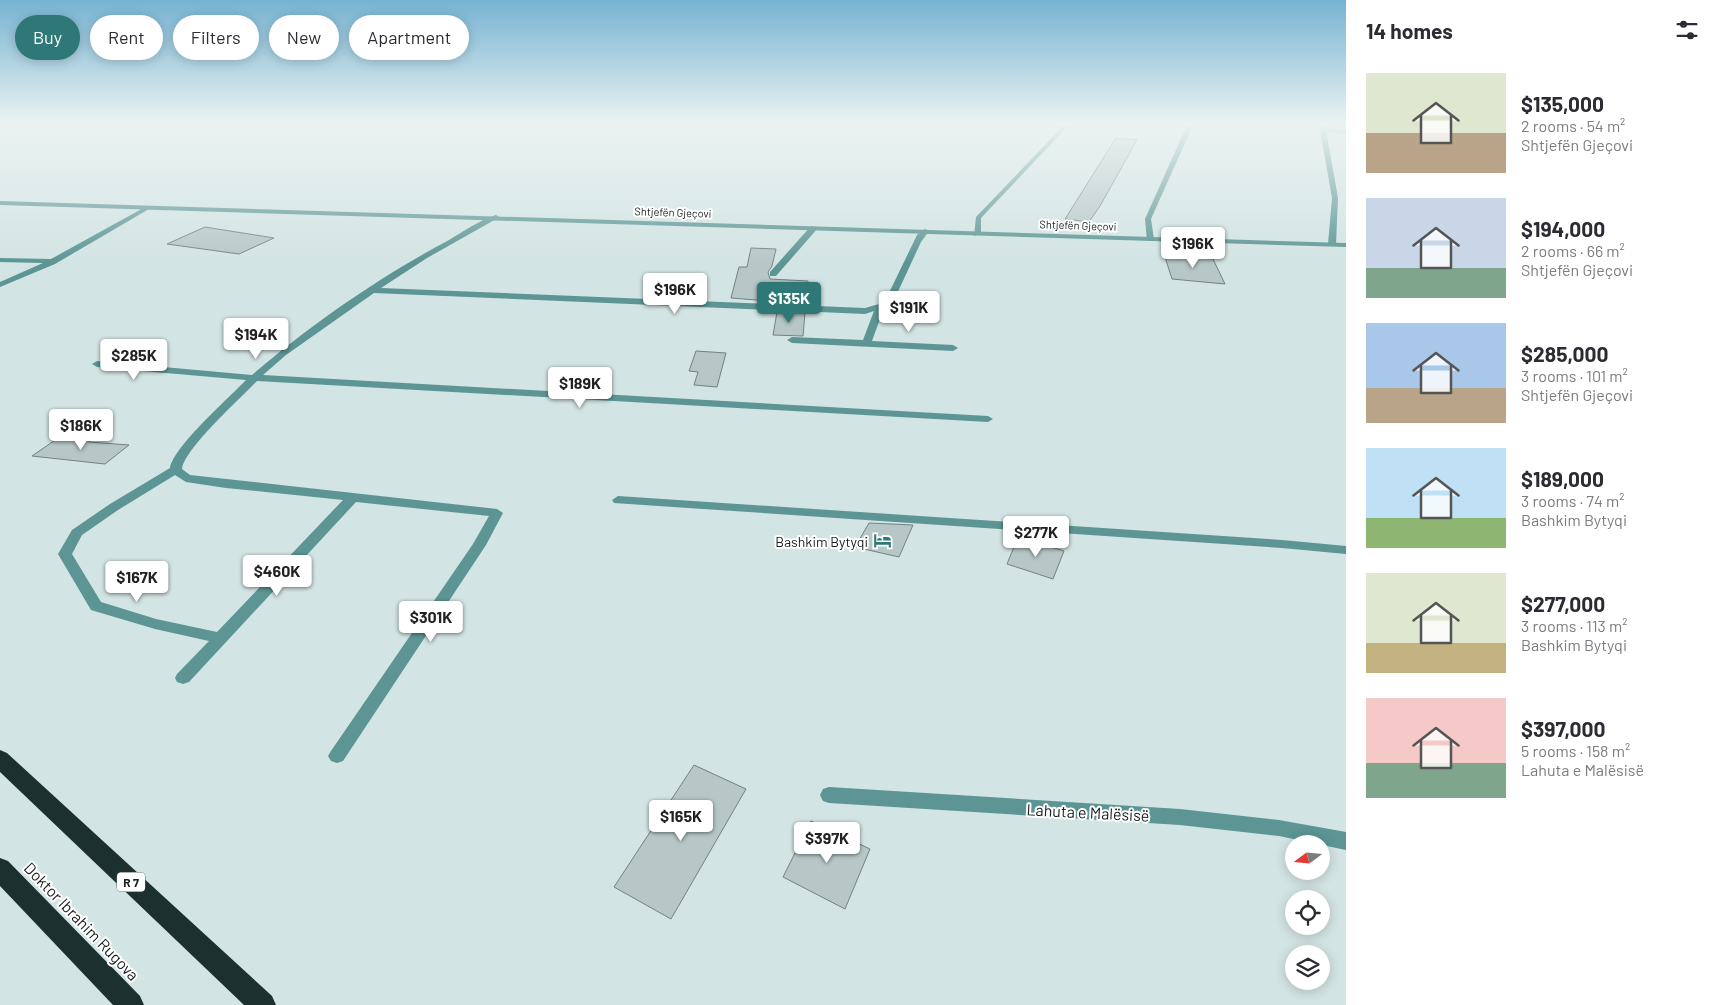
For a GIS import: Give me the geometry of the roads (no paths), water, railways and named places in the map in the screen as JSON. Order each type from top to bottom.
[{"type":"highway","name":"R 7","points":[[0,759],[263,1005]]},
{"type":"highway","name":"Doktor Ibrahim Rugova","points":[[0,869],[131,1005]]},
{"type":"street","points":[[977,234],[978,218],[1024,170]]},
{"type":"street","points":[[1150,239],[1148,219],[1170,170]]},
{"type":"street","points":[[1330,170],[1335,198],[1332,244]]},
{"type":"street","name":"Shtjefën Gjeçovi","points":[[0,203],[1346,245]]},
{"type":"street","points":[[0,285],[52,262],[147,208]]},
{"type":"street","points":[[176,470],[177,463],[189,445],[254,378],[283,353],[424,256],[496,217]]},
{"type":"street","points":[[773,274],[814,228]]},
{"type":"street","points":[[372,290],[865,311],[880,308],[889,302],[895,293],[920,235],[925,231]]},
{"type":"street","points":[[0,260],[52,262]]},
{"type":"street","points":[[0,275],[52,262]]},
{"type":"street","points":[[866,343],[880,308]]},
{"type":"street","points":[[792,340],[953,348]]},
{"type":"street","points":[[97,364],[254,378],[988,418]]},
{"type":"street","points":[[176,470],[186,478],[497,513],[479,545],[336,756]]},
{"type":"street","points":[[176,470],[114,507],[77,533],[65,554],[96,606],[154,624],[219,638]]},
{"type":"street","points":[[183,678],[352,498]]},
{"type":"street","points":[[618,500],[1282,544],[1346,550]]},
{"type":"street","name":"Lahuta e Malësisë","points":[[829,795],[1180,817],[1279,828],[1346,841]]},
{"type":"place","name":"Bashkim Bytyqi","points":[[882,541]]}]
